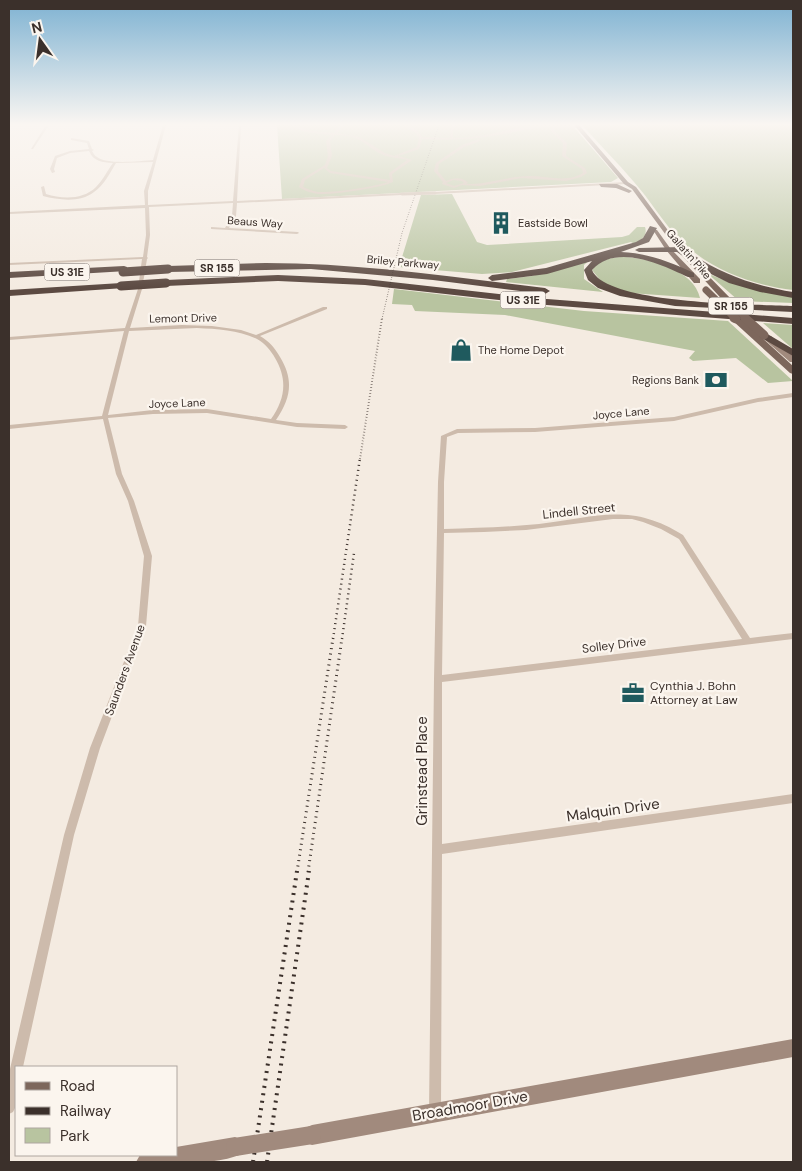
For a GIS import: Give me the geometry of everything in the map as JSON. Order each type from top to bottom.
[{"type":"highway","name":"US 31E","points":[[432,277],[481,279],[521,276],[617,251],[646,240],[653,228]]},
{"type":"highway","points":[[617,251],[679,249],[721,277],[793,295]]},
{"type":"highway","points":[[669,302],[610,289],[591,278],[588,270],[596,261],[604,258],[635,256],[662,261],[691,275]]},
{"type":"highway","name":"Briley Parkway","points":[[9,279],[168,268],[312,266],[432,277],[556,292],[669,302],[793,309]]},
{"type":"highway","name":"US 31E","points":[[9,275],[124,270]]},
{"type":"highway","name":"Briley Parkway","points":[[9,293],[278,278],[365,282],[534,301],[793,322]]},
{"type":"highway","points":[[764,335],[793,353]]},
{"type":"main road","name":"Gallatin Pike","points":[[623,180],[634,188],[710,289],[753,335],[793,370]]},
{"type":"main road","name":"Gallatin Pike","points":[[626,183],[625,186],[653,228],[668,249],[691,275],[793,360]]},
{"type":"main road","points":[[601,185],[617,186],[629,191]]},
{"type":"main road","points":[[639,208],[651,211]]},
{"type":"main road","name":"Broadmoor Drive","points":[[146,1162],[312,1135],[793,1048]]},
{"type":"street","points":[[43,187],[42,192],[44,195],[51,198],[77,197],[96,190],[103,180]]},
{"type":"street","name":"Saunders Avenue","points":[[16,1066],[69,835],[95,748],[142,626],[148,556],[131,501],[119,474],[105,417],[127,330],[140,289],[146,258],[148,206],[146,191],[149,180]]},
{"type":"street","points":[[227,228],[233,221],[236,180]]},
{"type":"street","points":[[304,180],[302,186],[309,191],[323,193],[377,187],[392,181]]},
{"type":"street","points":[[382,180],[392,181]]},
{"type":"street","points":[[444,181],[461,180],[466,182],[464,185]]},
{"type":"street","points":[[444,181],[444,184],[449,186],[501,180]]},
{"type":"street","points":[[9,213],[626,183]]},
{"type":"street","name":"Beaus Way","points":[[212,228],[298,233]]},
{"type":"street","points":[[9,264],[146,258]]},
{"type":"street","points":[[257,336],[324,308]]},
{"type":"street","name":"Lemont Drive","points":[[9,338],[127,330],[223,328],[257,336],[278,356],[286,374],[288,392],[282,408],[272,422]]},
{"type":"street","name":"Joyce Lane","points":[[449,433],[535,430],[674,419],[758,400],[793,395]]},
{"type":"street","name":"Joyce Lane","points":[[9,427],[154,412],[207,411],[272,422],[345,427]]},
{"type":"street","name":"Grinstead Place","points":[[435,1112],[441,531],[444,436],[449,433]]},
{"type":"street","name":"Lindell Street","points":[[441,531],[516,529],[631,517],[652,522],[668,528],[681,537],[748,642]]},
{"type":"street","name":"Solley Drive","points":[[438,679],[793,636]]},
{"type":"street","name":"Malquin Drive","points":[[437,850],[793,799]]},
{"type":"street","name":"Saunders Avenue","points":[[9,1108],[15,1074]]},
{"type":"green space","points":[[281,180],[615,180],[611,182],[282,199]]},
{"type":"green space","points":[[632,180],[793,180],[793,290],[747,280],[704,259],[679,239]]},
{"type":"green space","points":[[452,194],[477,242],[487,245],[622,237],[629,235],[637,227],[645,227],[646,233],[634,244],[631,242],[512,272],[482,274],[399,267],[421,195]]},
{"type":"green space","points":[[626,257],[659,263],[681,273],[696,288],[700,298],[630,293],[605,286],[592,270],[598,263],[607,259]]},
{"type":"green space","points":[[591,259],[584,265],[584,279],[603,292],[506,282],[507,279],[532,276]]},
{"type":"green space","points":[[707,273],[728,282],[793,297],[793,303],[739,301]]},
{"type":"green space","points":[[394,289],[584,311],[728,321],[793,381],[768,383],[736,358],[693,361],[689,358],[695,351],[505,315],[415,311],[412,305],[392,304]]},
{"type":"green space","points":[[763,323],[793,325],[793,349]]},
{"type":"railway","points":[[382,319],[402,233],[420,180]]},
{"type":"railway","points":[[360,459],[382,318]]},
{"type":"railway","points":[[333,639],[360,458]]},
{"type":"railway","points":[[342,639],[354,553]]},
{"type":"railway","points":[[297,872],[333,638]]},
{"type":"railway","points":[[308,872],[342,638]]},
{"type":"railway","points":[[253,1162],[297,871]]},
{"type":"railway","points":[[267,1162],[309,871]]},
{"type":"place","name":"Eastside Bowl","points":[[501,223]]},
{"type":"place","name":"The Home Depot","points":[[461,350]]},
{"type":"place","name":"Regions Bank","points":[[716,380]]},
{"type":"place","name":"Cynthia J. Bohn Attorney at Law","points":[[633,693]]}]
